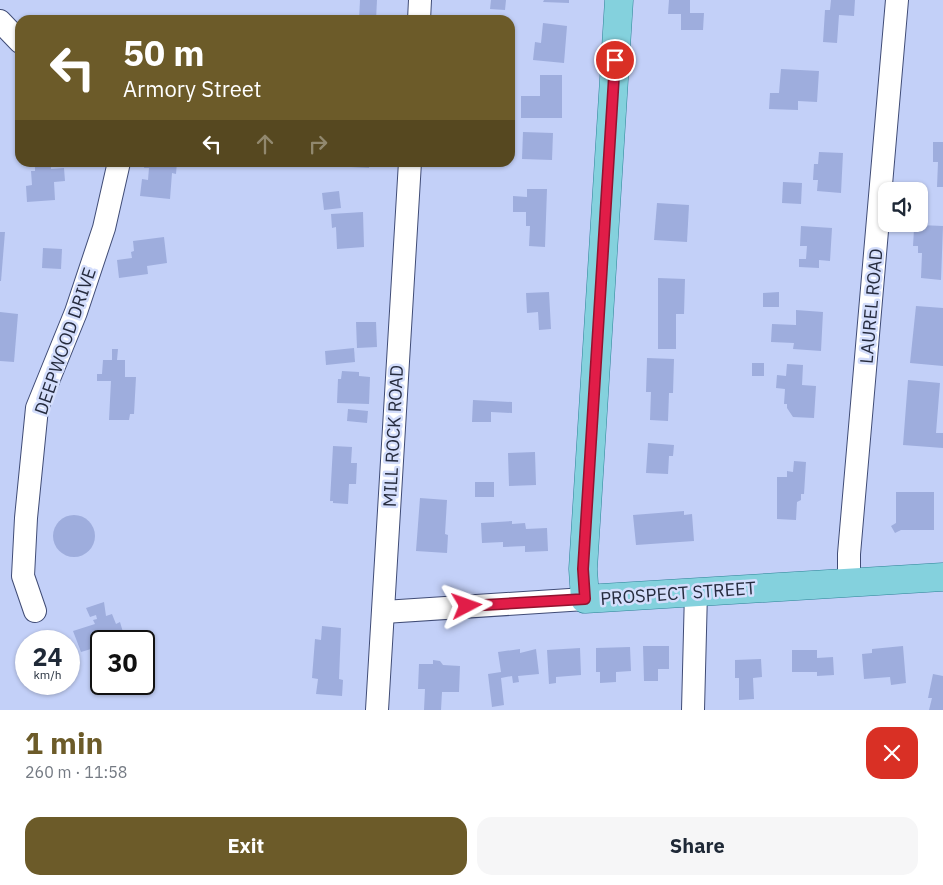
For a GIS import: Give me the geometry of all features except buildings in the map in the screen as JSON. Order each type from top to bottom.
[{"type":"main road","points":[[585,599],[583,559],[619,0]]},
{"type":"main road","name":"PROSPECT STREET","points":[[585,599],[943,577]]},
{"type":"street","points":[[419,15],[420,0]]},
{"type":"street","name":"LAUREL ROAD","points":[[849,583],[849,554],[897,0]]},
{"type":"street","points":[[0,21],[15,37]]},
{"type":"street","name":"DEEPWOOD DRIVE","points":[[35,611],[23,576],[26,518],[37,408],[76,312],[104,228],[118,167]]},
{"type":"street","name":"MILL ROCK ROAD","points":[[377,710],[410,167]]},
{"type":"street","points":[[693,710],[696,592]]},
{"type":"street","name":"PROSPECT STREET","points":[[384,612],[585,599]]},
{"type":"route","points":[[467,606],[585,599],[583,569],[615,60]]}]
